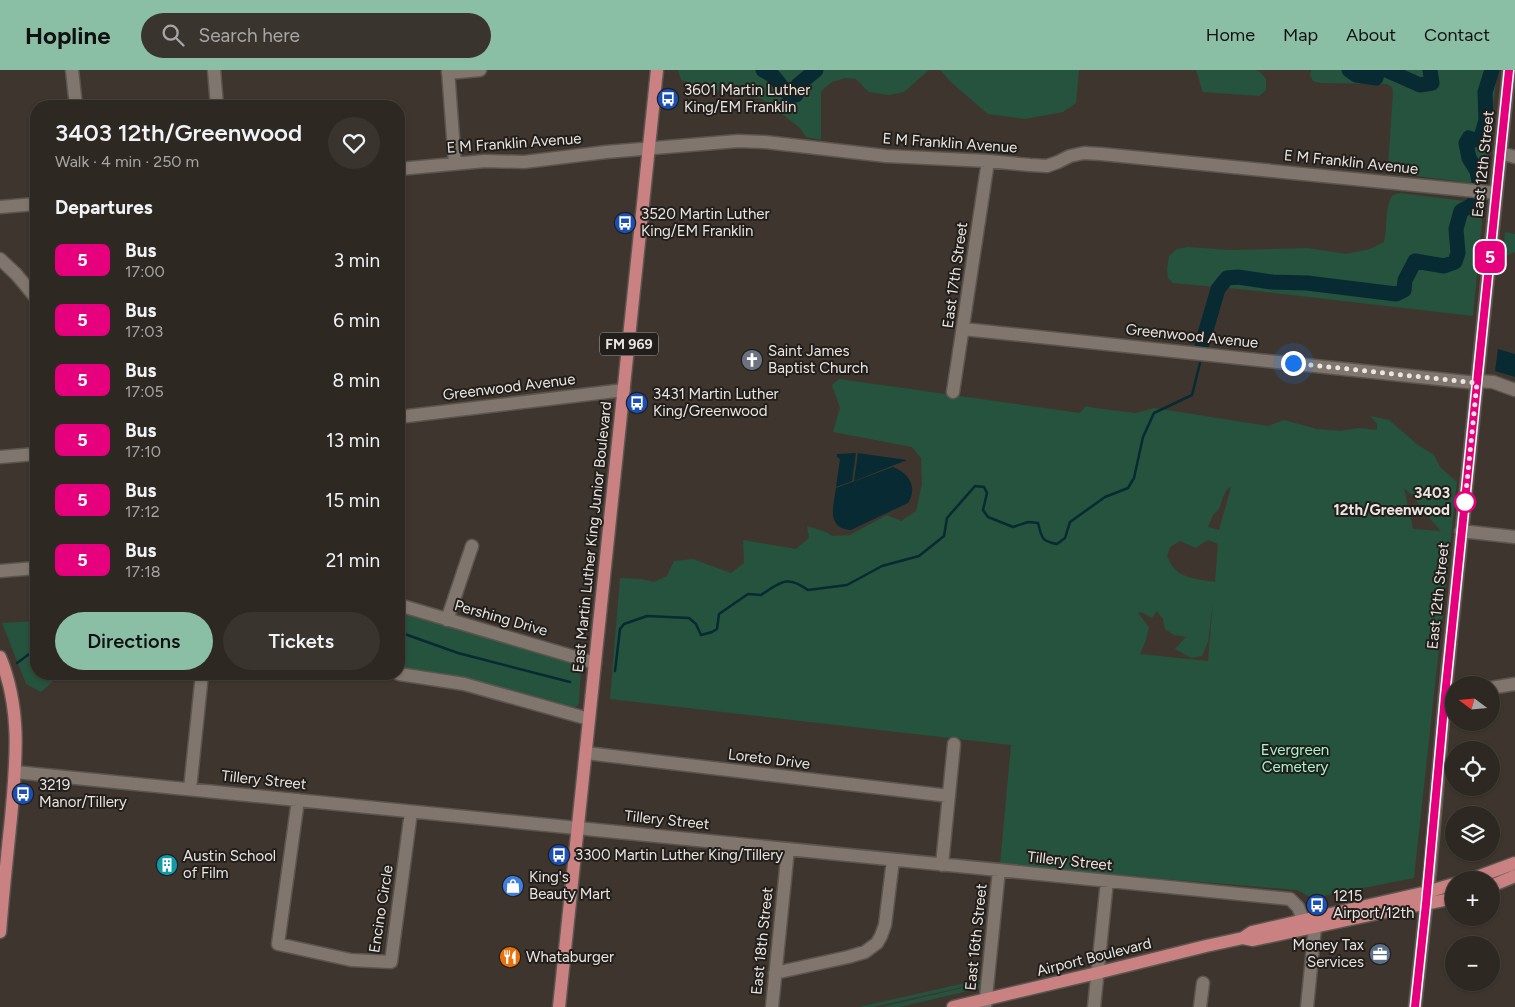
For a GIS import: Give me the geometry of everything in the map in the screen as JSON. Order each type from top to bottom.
[{"type":"main road","name":"East Martin Luther King Junior Boulevard","points":[[559,1007],[657,70]]},
{"type":"main road","points":[[0,657],[6,670],[14,706],[16,730],[15,772],[0,932]]},
{"type":"main road","points":[[1493,871],[1515,863]]},
{"type":"main road","points":[[1500,882],[1515,876]]},
{"type":"main road","name":"Airport Boulevard","points":[[1243,938],[1253,940],[1412,906],[1445,889]]},
{"type":"main road","name":"Airport Boulevard","points":[[953,1007],[986,1003],[1097,973],[1243,938],[1252,932],[1303,919],[1427,898],[1445,898]]},
{"type":"street","points":[[72,70],[75,100]]},
{"type":"street","points":[[214,70],[216,100]]},
{"type":"street","points":[[455,164],[448,71],[480,70]]},
{"type":"street","name":"East 12th Street","points":[[1451,676],[1462,531],[1509,70]]},
{"type":"street","name":"E M Franklin Avenue","points":[[405,168],[485,161],[532,161],[649,148],[717,142],[757,141],[886,156],[1047,166],[1070,156],[1084,153],[1101,154],[1496,193]]},
{"type":"street","points":[[1500,153],[1515,157]]},
{"type":"street","name":"East 17th Street","points":[[953,392],[988,161]]},
{"type":"street","points":[[0,207],[30,204]]},
{"type":"street","points":[[0,259],[30,291]]},
{"type":"street","name":"Greenwood Avenue","points":[[963,329],[1477,382],[1493,382],[1515,390]]},
{"type":"street","name":"Greenwood Avenue","points":[[405,416],[624,390]]},
{"type":"street","points":[[0,457],[30,454]]},
{"type":"street","points":[[1462,531],[1515,537]]},
{"type":"street","points":[[447,620],[472,546]]},
{"type":"street","points":[[0,571],[30,568]]},
{"type":"street","name":"Pershing Drive","points":[[405,607],[595,663]]},
{"type":"street","points":[[405,675],[464,684],[589,719]]},
{"type":"street","points":[[190,789],[201,680]]},
{"type":"street","points":[[1500,686],[1515,684]]},
{"type":"street","name":"East 12th Street","points":[[1415,1007],[1445,731]]},
{"type":"street","points":[[942,865],[954,744]]},
{"type":"street","name":"Loreto Drive","points":[[586,753],[949,796]]},
{"type":"street","name":"Tillery Street","points":[[15,772],[1290,899],[1298,907],[1303,919]]},
{"type":"street","name":"Encino Circle","points":[[298,800],[278,944],[350,960],[391,962],[412,812]]},
{"type":"street","name":"East 18th Street","points":[[772,1007],[788,848]]},
{"type":"street","points":[[775,973],[857,955],[872,947],[881,936],[887,917],[894,860]]},
{"type":"street","name":"East 16th Street","points":[[986,1003],[1000,870]]},
{"type":"street","points":[[1094,1007],[1107,881]]},
{"type":"street","points":[[1307,1007],[1315,927]]},
{"type":"street","points":[[1200,1007],[1203,983]]},
{"type":"green space","points":[[678,70],[929,70],[904,92],[889,95],[869,92],[856,79],[846,78],[832,82],[821,91],[821,140],[806,137],[799,127],[762,99],[698,86],[681,80]]},
{"type":"green space","points":[[940,70],[1079,70],[1076,103],[1063,112],[1025,119],[988,114]]},
{"type":"green space","points":[[1196,70],[1255,70],[1260,72],[1266,79],[1266,90],[1259,96],[1203,92]]},
{"type":"green space","points":[[1311,70],[1497,70],[1485,182],[1479,184],[1389,171],[1392,87],[1387,84],[1320,83],[1313,81],[1310,76]]},
{"type":"green space","points":[[1400,193],[1473,202],[1481,209],[1482,221],[1473,316],[1173,283],[1168,278],[1169,256],[1177,249],[1188,247],[1229,250],[1308,248],[1346,254],[1370,249],[1384,242],[1388,205],[1393,195]]},
{"type":"green space","points":[[1505,232],[1515,234],[1515,252],[1503,257]]},
{"type":"green space","name":"Evergreen Cemetery","points":[[839,379],[1080,413],[1086,406],[1136,413],[1154,408],[1268,426],[1284,420],[1317,429],[1340,431],[1359,428],[1377,430],[1377,424],[1370,416],[1389,420],[1418,445],[1434,455],[1440,467],[1457,482],[1414,878],[1312,898],[1297,890],[1000,865],[1011,745],[610,699],[620,578],[654,582],[667,576],[674,561],[693,559],[731,573],[744,563],[743,540],[796,549],[809,538],[807,526],[832,536],[850,535],[887,515],[901,521],[916,511],[922,484],[921,458],[912,447],[833,432],[840,408],[832,385]],"holes":[[[1231,487],[1219,530],[1208,527],[1213,515],[1219,509],[1227,489]],[[1404,488],[1441,531],[1413,529]],[[1208,540],[1218,544],[1215,582],[1181,574],[1172,566],[1167,556],[1170,547],[1180,541],[1196,548]],[[1213,601],[1208,661],[1140,654],[1149,627],[1138,613],[1141,612],[1152,618],[1157,611],[1163,619],[1165,629],[1174,635],[1186,637],[1175,649],[1191,658],[1202,656],[1208,642]]]},
{"type":"green space","points":[[405,612],[575,662],[581,667],[579,703],[576,707],[571,708],[452,677],[405,669]]},
{"type":"green space","points":[[30,621],[30,680],[54,680],[41,692],[26,684],[2,623]]},
{"type":"green space","points":[[983,979],[983,981],[972,985],[873,1007],[859,1007]]},
{"type":"green space","points":[[983,983],[980,988],[900,1007],[882,1007]]},
{"type":"water","points":[[1498,349],[1515,354],[1515,377],[1495,371]]},
{"type":"water","points":[[856,453],[852,481],[836,487],[840,459],[837,457],[837,454]]},
{"type":"water","points":[[858,453],[907,460],[854,481]]},
{"type":"water","points":[[893,467],[904,473],[910,481],[912,491],[908,503],[851,530],[837,525],[833,515],[836,488]]},
{"type":"waterway","points":[[763,70],[774,77],[786,92],[792,95],[796,95],[797,86],[816,70]]},
{"type":"waterway","points":[[1349,70],[1356,75],[1376,78],[1378,70]]},
{"type":"waterway","points":[[1386,70],[1420,85],[1432,83],[1430,70]]},
{"type":"waterway","points":[[1479,182],[1477,171],[1469,158],[1466,143],[1469,138],[1475,140],[1481,137],[1486,120],[1485,92],[1492,70]]},
{"type":"waterway","points":[[1202,344],[1218,289],[1227,278],[1238,277],[1272,282],[1307,283],[1396,294],[1404,290],[1405,280],[1415,261],[1444,266],[1455,262],[1458,253],[1456,229],[1461,211],[1474,204],[1474,202]]},
{"type":"waterway","points":[[615,671],[620,629],[624,624],[647,616],[689,618],[696,624],[701,635],[717,629],[719,614],[748,594],[761,595],[783,582],[794,582],[808,590],[847,585],[882,566],[919,556],[944,536],[947,518],[975,486],[984,487],[987,493],[983,510],[988,517],[1013,527],[1028,522],[1038,523],[1043,538],[1048,542],[1057,544],[1065,538],[1070,522],[1105,497],[1128,488],[1134,478],[1143,437],[1154,413],[1192,395],[1200,363]]},
{"type":"waterway","points":[[405,634],[458,653],[570,682]]},
{"type":"waterway","points":[[17,663],[30,653]]},
{"type":"bus line","name":"5","points":[[1415,1007],[1509,70]]},
{"type":"place","name":"3601 Martin Luther King/EM Franklin","points":[[668,99]]},
{"type":"place","name":"3520 Martin Luther King/EM Franklin","points":[[625,223]]},
{"type":"place","name":"Saint James Baptist Church","points":[[752,360]]},
{"type":"place","name":"3431 Martin Luther King/Greenwood","points":[[637,403]]},
{"type":"place","name":"3403 12th/Greenwood","points":[[1465,502]]},
{"type":"place","name":"3219 Manor/Tillery","points":[[23,794]]},
{"type":"place","name":"3300 Martin Luther King/Tillery","points":[[559,855]]},
{"type":"place","name":"Austin School of Film","points":[[167,865]]},
{"type":"place","name":"King's Beauty Mart","points":[[513,886]]},
{"type":"place","name":"1215 Airport/12th","points":[[1317,905]]},
{"type":"place","name":"Money Tax Services","points":[[1380,954]]},
{"type":"place","name":"Whataburger","points":[[510,957]]},
{"type":"route","points":[[1293,363],[1477,383],[1465,502]]}]
